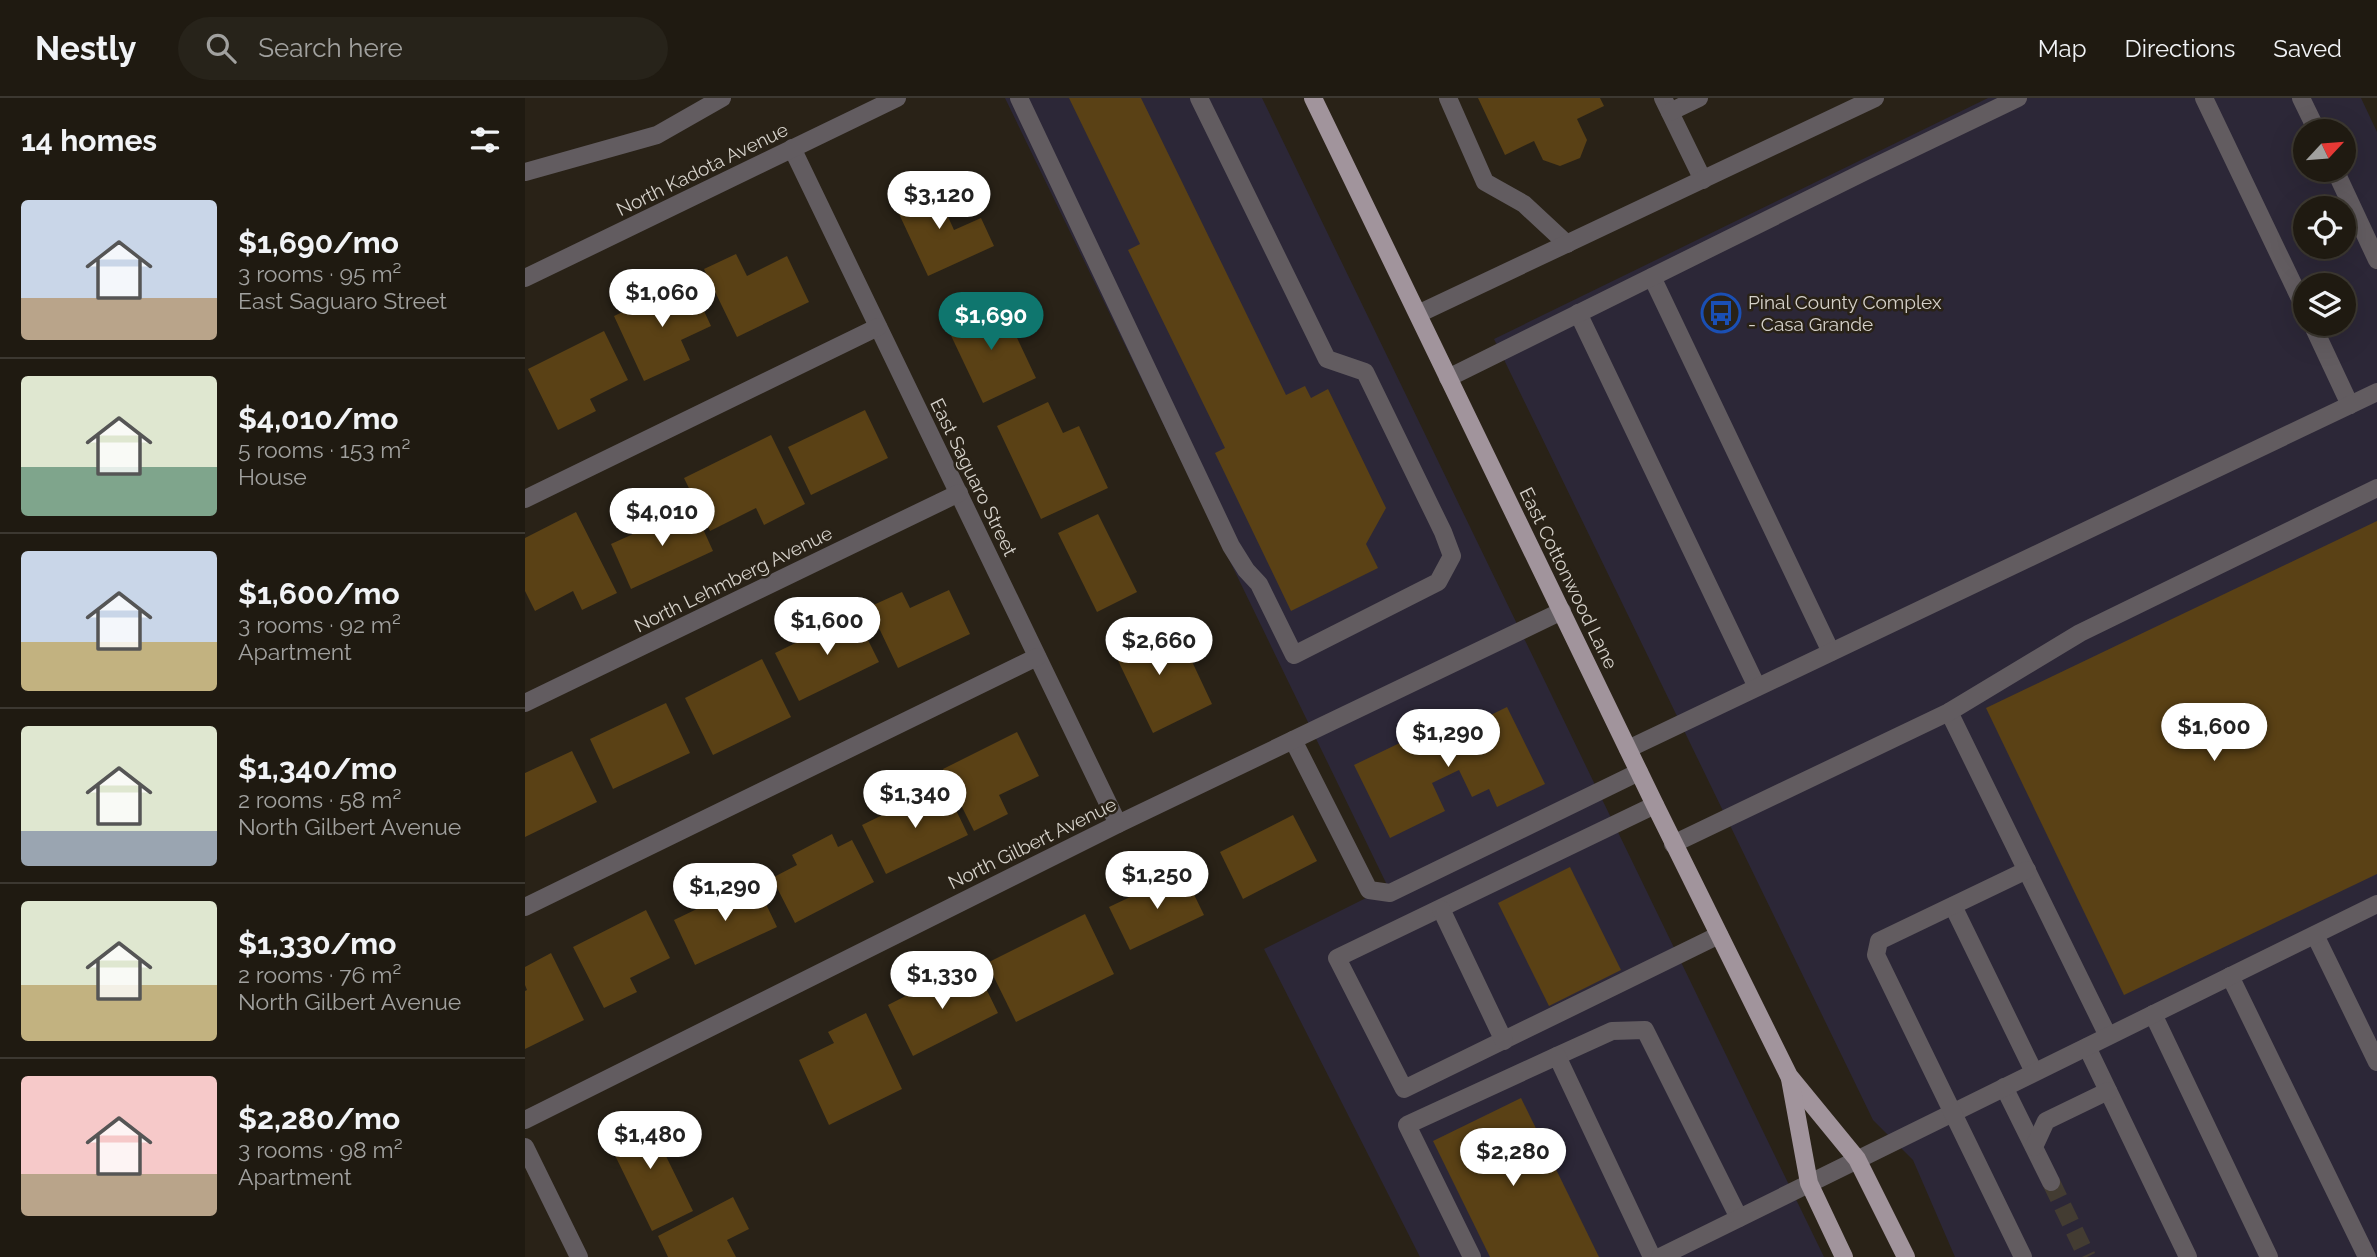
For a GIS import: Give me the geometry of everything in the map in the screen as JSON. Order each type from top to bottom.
[{"type":"main road","name":"East Cottonwood Lane","points":[[1313,98],[1789,1076],[1857,1159],[1906,1257]]},
{"type":"main road","name":"East Cottonwood Lane","points":[[1789,1076],[1809,1183],[1844,1257]]},
{"type":"street","points":[[525,172],[657,135],[722,98]]},
{"type":"street","name":"North Kadota Avenue","points":[[525,278],[897,98]]},
{"type":"street","points":[[1019,98],[1231,546],[1246,570],[1259,584],[1294,655],[1438,582],[1452,556],[1366,372],[1327,359],[1199,98]]},
{"type":"street","points":[[1448,98],[1485,182],[1524,204],[1567,244]]},
{"type":"street","points":[[1699,98],[1666,105],[1703,180]]},
{"type":"street","points":[[1418,314],[1875,98]]},
{"type":"street","points":[[2204,98],[2293,284]]},
{"type":"street","points":[[2301,98],[2311,119]]},
{"type":"street","points":[[1448,378],[2014,99]]},
{"type":"street","name":"East Saguaro Street","points":[[792,149],[1118,824]]},
{"type":"street","points":[[2341,182],[2377,261]]},
{"type":"street","points":[[1652,277],[1831,652]]},
{"type":"street","points":[[1578,313],[1757,687]]},
{"type":"street","points":[[525,499],[879,327]]},
{"type":"street","points":[[2318,336],[2350,405]]},
{"type":"street","points":[[1628,749],[2377,392]]},
{"type":"street","points":[[1674,844],[1949,712],[2080,633],[2377,488]]},
{"type":"street","name":"North Lehmberg Avenue","points":[[525,703],[958,493]]},
{"type":"street","name":"North Gilbert Avenue","points":[[525,1120],[1118,824],[1562,611]]},
{"type":"street","points":[[525,907],[1037,657]]},
{"type":"street","points":[[1949,712],[2108,1036]]},
{"type":"street","points":[[1293,740],[1369,890],[1390,893],[1639,772]]},
{"type":"street","points":[[1655,805],[1337,958],[1404,1089],[1719,935]]},
{"type":"street","points":[[2023,1257],[1876,955],[1879,942],[2027,870]]},
{"type":"street","points":[[1660,1257],[2377,904]]},
{"type":"street","points":[[1953,906],[2034,1072]]},
{"type":"street","points":[[1441,909],[1504,1041]]},
{"type":"street","points":[[2315,934],[2377,1062]]},
{"type":"street","points":[[2230,976],[2367,1257]]},
{"type":"street","points":[[2153,1014],[2269,1257]]},
{"type":"street","points":[[1472,1257],[1407,1125],[1612,1031],[1646,1030],[1739,1218]]},
{"type":"street","points":[[2087,1047],[2188,1257]]},
{"type":"street","points":[[1557,1056],[1652,1257]]},
{"type":"street","points":[[2004,1087],[2051,1182]]},
{"type":"street","points":[[2033,1147],[2046,1121],[2108,1091]]},
{"type":"street","points":[[525,1147],[579,1257]]},
{"type":"shaded area","points":[[1005,98],[1262,98],[1824,1257],[1420,1257],[1264,949],[1388,887]]},
{"type":"shaded area","points":[[1988,98],[2361,98],[2377,132],[2377,1257],[1955,1257],[1913,1160],[1873,1120],[1494,339]]},
{"type":"building","points":[[1069,98],[1141,98],[1286,395],[1305,386],[1311,398],[1328,389],[1386,508],[1366,544],[1378,568],[1291,611],[1215,453],[1225,448],[1128,250],[1140,244]]},
{"type":"building","points":[[1478,98],[1600,98],[1604,106],[1577,119],[1587,140],[1580,158],[1560,166],[1543,160],[1534,141],[1505,155]]},
{"type":"building","points":[[933,183],[954,230],[981,218],[994,246],[928,276],[893,201]]},
{"type":"building","points":[[736,254],[747,276],[787,256],[809,302],[737,337],[704,269]]},
{"type":"building","points":[[690,281],[711,326],[681,340],[690,360],[644,381],[614,316]]},
{"type":"building","points":[[999,300],[1036,378],[983,403],[946,325]]},
{"type":"building","points":[[604,331],[628,380],[590,399],[596,411],[558,430],[528,369]]},
{"type":"building","points":[[1048,402],[1063,433],[1079,426],[1108,488],[1041,519],[997,426]]},
{"type":"building","points":[[865,410],[888,458],[811,495],[788,447]]},
{"type":"building","points":[[771,435],[805,504],[764,525],[756,508],[710,531],[684,478]]},
{"type":"building","points":[[693,507],[713,551],[631,589],[611,544]]},
{"type":"building","points":[[576,512],[617,593],[582,610],[573,591],[535,611],[525,591],[525,538]]},
{"type":"building","points":[[1098,514],[1137,592],[1097,612],[1058,533]]},
{"type":"building","points":[[2377,521],[2377,874],[2124,995],[1986,708]]},
{"type":"building","points":[[949,590],[970,634],[898,668],[869,607],[902,592],[910,608]]},
{"type":"building","points":[[855,614],[879,662],[799,701],[775,653]]},
{"type":"building","points":[[1154,620],[1173,660],[1188,653],[1212,704],[1153,733],[1109,642]]},
{"type":"building","points":[[762,659],[791,717],[713,755],[685,698]]},
{"type":"building","points":[[666,703],[690,753],[613,789],[590,739]]},
{"type":"building","points":[[1507,707],[1545,784],[1497,807],[1489,789],[1472,797],[1459,770],[1432,783],[1445,811],[1390,838],[1354,765],[1462,713],[1468,726]]},
{"type":"building","points":[[1017,732],[1039,776],[999,795],[1008,814],[974,831],[943,769]]},
{"type":"building","points":[[572,751],[597,802],[525,837],[525,773]]},
{"type":"building","points":[[944,785],[968,835],[886,874],[862,825]]},
{"type":"building","points":[[1293,815],[1317,861],[1243,899],[1220,852]]},
{"type":"building","points":[[832,834],[838,847],[852,840],[874,882],[795,923],[772,878],[797,865],[792,855]]},
{"type":"building","points":[[1570,867],[1621,970],[1549,1006],[1498,903]]},
{"type":"building","points":[[1183,872],[1204,915],[1130,950],[1109,907]]},
{"type":"building","points":[[755,881],[777,927],[695,965],[674,920]]},
{"type":"building","points":[[646,910],[670,958],[630,978],[637,992],[604,1008],[573,947]]},
{"type":"building","points":[[1085,914],[1114,974],[1016,1022],[987,963]]},
{"type":"building","points":[[551,953],[584,1020],[525,1049],[525,967]]},
{"type":"building","points":[[977,970],[998,1013],[913,1056],[888,1005],[939,979],[943,987]]},
{"type":"building","points":[[866,1013],[902,1089],[829,1125],[799,1060],[834,1043],[828,1032]]},
{"type":"building","points":[[1521,1098],[1599,1257],[1490,1257],[1433,1141]]},
{"type":"building","points":[[658,1112],[673,1143],[662,1148],[693,1211],[652,1231],[606,1137]]},
{"type":"building","points":[[733,1197],[749,1229],[727,1240],[736,1257],[668,1257],[658,1236]]},
{"type":"tunnel","points":[[2051,1182],[2087,1257]]},
{"type":"place","name":"Pinal County Complex - Casa Grande","points":[[1721,313]]}]
